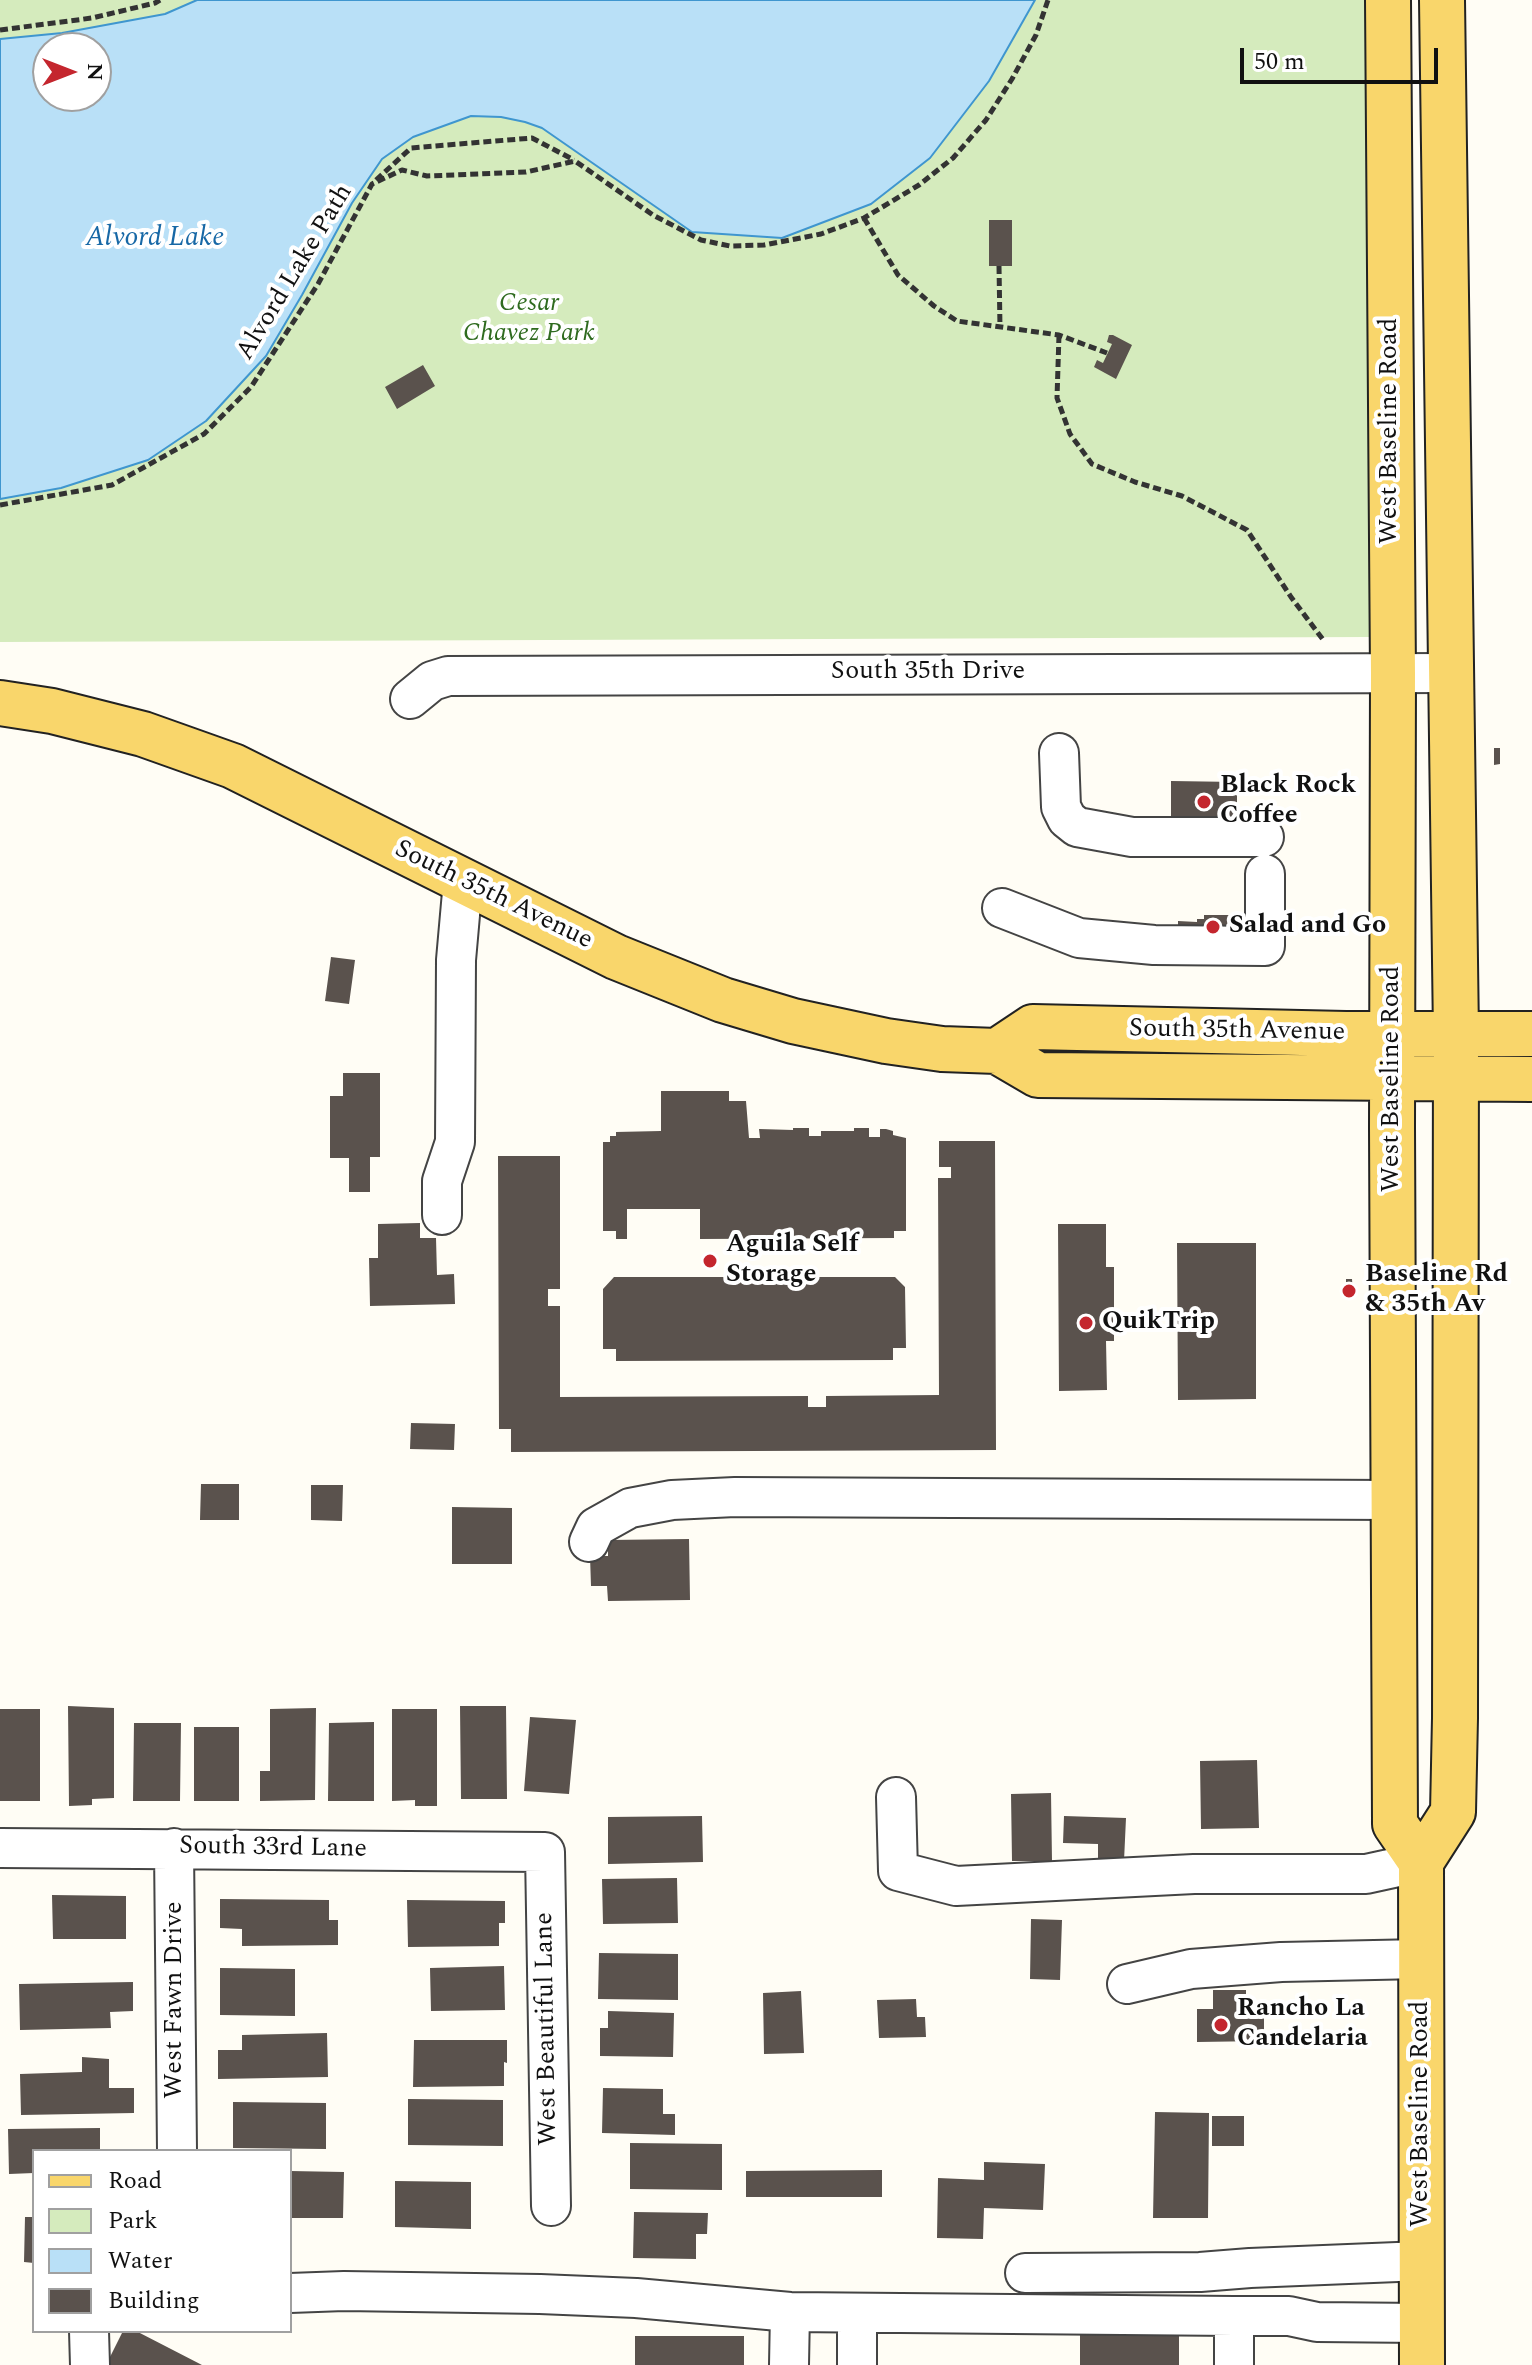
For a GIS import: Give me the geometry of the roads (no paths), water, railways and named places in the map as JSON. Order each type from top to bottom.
[{"type":"main road","name":"West Baseline Road","points":[[1388,0],[1393,673],[1395,1824],[1421,1862],[1422,2344]]},
{"type":"main road","name":"West Baseline Road","points":[[1442,0],[1456,1034]]},
{"type":"main road","points":[[1390,310],[1445,308]]},
{"type":"main road","name":"South 35th Avenue","points":[[0,703],[52,711],[143,734],[233,766],[616,957],[723,1000],[793,1021],[867,1038],[942,1049],[997,1051],[1038,1075],[1532,1079]]},
{"type":"main road","name":"South 35th Avenue","points":[[997,1051],[1033,1027],[1532,1034]]},
{"type":"main road","points":[[1421,1862],[1453,1812],[1456,1034]]},
{"type":"main road","points":[[1394,1444],[1413,1458],[1418,1466],[1430,1647],[1455,1718]]},
{"type":"street","name":"South 35th Drive","points":[[410,699],[432,681],[448,676],[1453,673]]},
{"type":"street","points":[[1002,908],[1079,938],[1154,945],[1265,946],[1265,856],[1077,827],[1067,819],[1061,807],[1059,753]]},
{"type":"street","points":[[442,1215],[442,1181],[455,1142],[456,960],[463,881]]},
{"type":"street","points":[[589,1542],[596,1527],[630,1508],[672,1500],[735,1497],[1394,1500]]},
{"type":"street","points":[[896,1797],[898,1871],[956,1886],[1194,1874],[1366,1874],[1421,1862]]},
{"type":"street","name":"South 33rd Lane","points":[[0,1848],[545,1852]]},
{"type":"street","name":"West Fawn Drive","points":[[174,1848],[177,2149]]},
{"type":"street","name":"West Beautiful Lane","points":[[545,1852],[551,2206]]},
{"type":"street","points":[[1127,1984],[1191,1969],[1281,1962],[1421,1959]]},
{"type":"street","points":[[1025,2273],[1200,2272],[1422,2261]]},
{"type":"street","points":[[292,2293],[540,2294],[636,2298],[790,2312],[1289,2316],[1422,2344]]},
{"type":"street","points":[[789,2365],[790,2312]]},
{"type":"street","points":[[857,2313],[857,2365]]},
{"type":"street","points":[[1234,2316],[1234,2365]]},
{"type":"street","points":[[89,2333],[90,2365]]},
{"type":"water","name":"Alvord Lake","points":[[197,0],[1035,0],[989,81],[930,158],[871,204],[782,238],[692,232],[542,128],[525,122],[471,116],[413,137],[382,159],[352,203],[266,356],[206,421],[148,460],[61,488],[0,499],[0,39],[32,36],[32,112],[112,112],[112,32],[67,32],[165,14]]},
{"type":"place","name":"Black Rock Coffee","points":[[1204,802]]},
{"type":"place","name":"Salad and Go","points":[[1213,927]]},
{"type":"place","name":"Aguila Self Storage","points":[[710,1261]]},
{"type":"place","name":"Baseline Rd & 35th Av","points":[[1349,1291]]},
{"type":"place","name":"QuikTrip","points":[[1086,1323]]},
{"type":"place","name":"Rancho La Candelaria","points":[[1221,2025]]},
{"type":"park label","name":"Cesar Chavez Park","points":[[529,320]]}]
